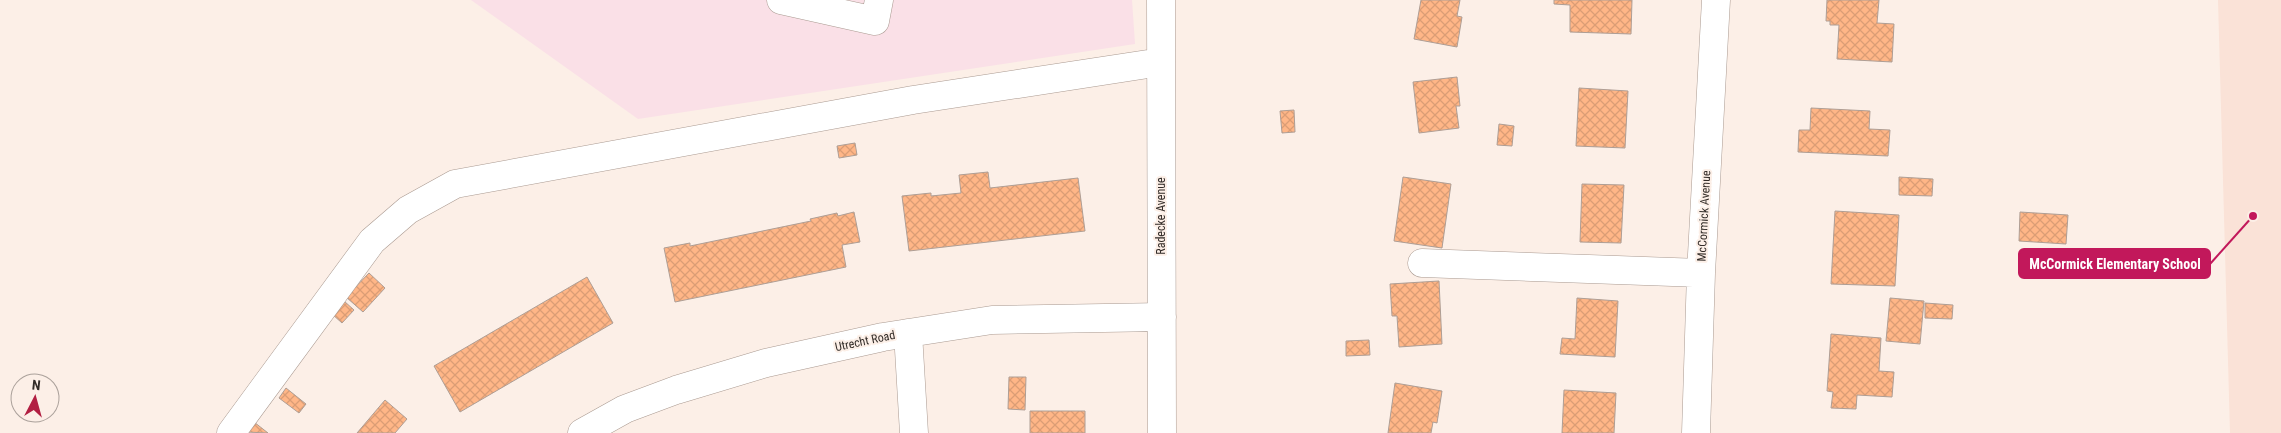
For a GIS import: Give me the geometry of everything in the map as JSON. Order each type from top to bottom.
[{"type":"street","points":[[781,0],[875,21],[879,0]]},
{"type":"street","name":"Radecke Avenue","points":[[1161,0],[1162,433]]},
{"type":"street","name":"McCormick Avenue","points":[[1696,433],[1700,273],[1716,0]]},
{"type":"street","points":[[231,433],[372,240],[408,210],[455,184],[913,100],[1160,62]]},
{"type":"street","points":[[1422,263],[1700,273]]},
{"type":"street","name":"Utrecht Road","points":[[582,433],[625,409],[676,390],[766,363],[908,333],[992,320],[1162,317]]},
{"type":"street","points":[[908,333],[914,433]]},
{"type":"shaded area","points":[[471,0],[1132,0],[1135,44],[638,119]]},
{"type":"shaded area","points":[[2218,0],[2281,0],[2281,433],[2230,433]]},
{"type":"building","points":[[1421,0],[1460,0],[1457,16],[1462,17],[1457,47],[1414,39]]},
{"type":"building","points":[[1554,0],[1632,0],[1631,34],[1570,32],[1570,5],[1554,4]]},
{"type":"building","points":[[1827,0],[1879,0],[1877,23],[1894,24],[1892,62],[1837,59],[1839,25],[1830,25],[1830,21],[1826,21]]},
{"type":"building","points":[[1457,77],[1460,106],[1456,106],[1459,128],[1419,133],[1413,82]]},
{"type":"building","points":[[1579,88],[1628,91],[1625,148],[1576,146]]},
{"type":"building","points":[[1811,108],[1870,111],[1869,129],[1890,130],[1888,156],[1798,152],[1799,130],[1810,130]]},
{"type":"building","points":[[1294,110],[1295,132],[1282,133],[1280,111]]},
{"type":"building","points":[[1499,124],[1514,126],[1512,146],[1497,145]]},
{"type":"building","points":[[855,143],[857,155],[839,158],[837,146]]},
{"type":"building","points":[[988,172],[990,188],[1078,178],[1085,231],[909,251],[902,196],[931,193],[931,196],[961,193],[959,175]]},
{"type":"building","points":[[1403,177],[1451,184],[1442,248],[1394,241]]},
{"type":"building","points":[[1899,177],[1933,179],[1932,196],[1899,195]]},
{"type":"building","points":[[1582,184],[1624,185],[1621,243],[1580,242]]},
{"type":"building","points":[[1835,211],[1899,215],[1895,286],[1831,284]]},
{"type":"building","points":[[854,212],[860,242],[842,245],[846,267],[675,302],[664,248],[690,243],[690,246],[811,221],[810,219],[837,213],[838,216]]},
{"type":"building","points":[[2020,212],[2068,215],[2066,244],[2019,241]]},
{"type":"building","points":[[369,273],[385,288],[363,312],[346,297]]},
{"type":"building","points":[[587,277],[613,323],[460,412],[434,366]]},
{"type":"building","points":[[1439,281],[1442,344],[1399,347],[1397,316],[1392,316],[1390,284]]},
{"type":"building","points":[[1577,298],[1618,301],[1615,357],[1560,354],[1562,338],[1575,339]]},
{"type":"building","points":[[1890,298],[1924,301],[1920,344],[1886,341]]},
{"type":"building","points":[[344,301],[354,310],[342,323],[332,314]]},
{"type":"building","points":[[1925,303],[1953,305],[1952,319],[1925,318]]},
{"type":"building","points":[[1831,334],[1881,338],[1879,371],[1894,372],[1892,397],[1857,395],[1856,409],[1831,408],[1833,392],[1827,391]]},
{"type":"building","points":[[1369,340],[1370,355],[1346,356],[1346,341]]},
{"type":"building","points":[[1009,377],[1026,377],[1025,410],[1008,409]]},
{"type":"building","points":[[1395,383],[1442,391],[1437,423],[1433,422],[1431,433],[1388,433]]},
{"type":"building","points":[[286,388],[306,404],[299,413],[279,398]]},
{"type":"building","points":[[1564,390],[1616,393],[1614,433],[1562,433]]},
{"type":"building","points":[[385,400],[407,419],[395,433],[357,433]]},
{"type":"building","points":[[1030,411],[1085,411],[1085,433],[1030,433]]},
{"type":"building","points":[[254,422],[268,433],[246,432]]},
{"type":"place","name":"McCormick Elementary School","points":[[2253,216]]}]
